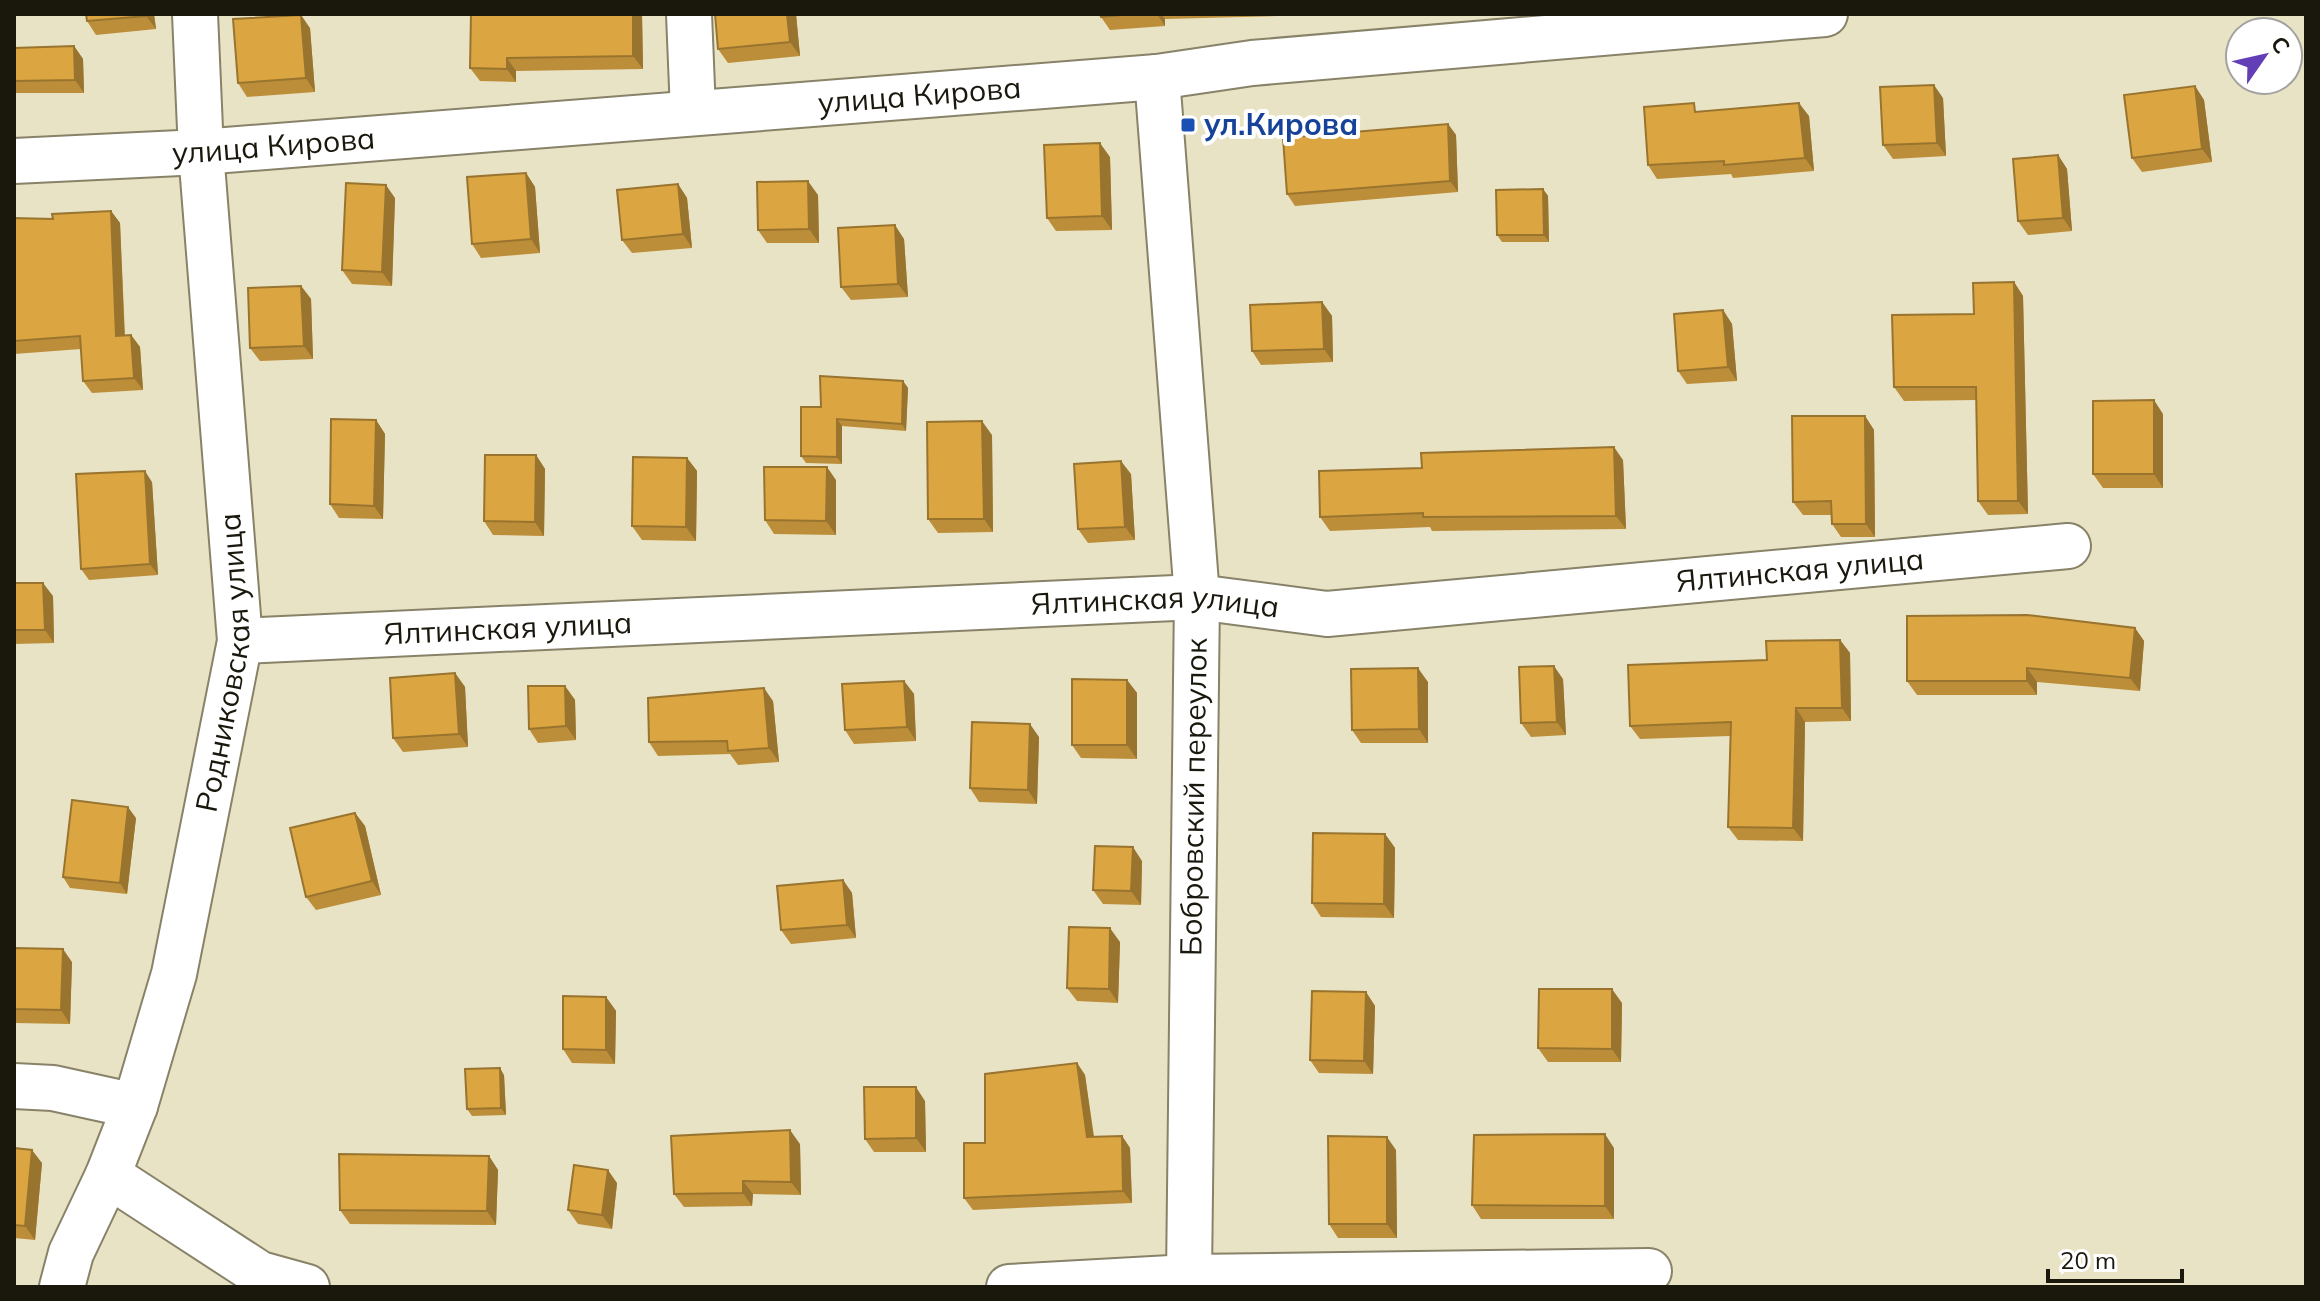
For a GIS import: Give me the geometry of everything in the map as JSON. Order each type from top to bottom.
[{"type":"street","name":"Родниковская улица","points":[[62,1287],[71,1253],[108,1175],[135,1106],[174,974],[240,641],[201,152],[195,14]]},
{"type":"street","points":[[689,14],[693,112]]},
{"type":"street","name":"улица Кирова","points":[[14,161],[201,152],[1157,77],[1546,26],[1825,14]]},
{"type":"street","name":"Бобровский переулок","points":[[1157,77],[1197,597],[1189,1277]]},
{"type":"street","name":"Ялтинская улица","points":[[240,641],[1197,597],[1327,614],[2068,546]]},
{"type":"street","points":[[14,1086],[53,1088],[135,1106]]},
{"type":"street","points":[[108,1175],[259,1281],[307,1287]]},
{"type":"street","points":[[1009,1287],[1189,1277],[1649,1271]]},
{"type":"building","points":[[86,14],[146,14],[146,16],[87,21]]},
{"type":"building","points":[[471,14],[633,14],[633,56],[507,58],[507,69],[470,68]]},
{"type":"building","points":[[715,14],[787,14],[790,42],[718,49]]},
{"type":"building","points":[[1100,14],[1134,14],[1101,17]]},
{"type":"building","points":[[301,15],[306,78],[238,83],[233,19]]},
{"type":"building","points":[[74,46],[75,80],[14,81],[14,48]]},
{"type":"building","points":[[1934,85],[1937,143],[1883,145],[1880,87]]},
{"type":"building","points":[[2195,86],[2202,149],[2132,158],[2124,95]]},
{"type":"building","points":[[1694,103],[1695,112],[1799,103],[1805,158],[1724,165],[1724,161],[1648,165],[1644,107]]},
{"type":"building","points":[[1448,124],[1450,181],[1287,194],[1283,138]]},
{"type":"building","points":[[1100,143],[1102,216],[1047,218],[1044,145]]},
{"type":"building","points":[[2058,155],[2063,218],[2018,221],[2013,159]]},
{"type":"building","points":[[526,173],[531,239],[472,244],[467,177]]},
{"type":"building","points":[[808,181],[809,229],[758,230],[757,182]]},
{"type":"building","points":[[346,183],[386,185],[382,272],[342,270]]},
{"type":"building","points":[[678,184],[683,234],[622,240],[617,190]]},
{"type":"building","points":[[1543,189],[1544,235],[1497,235],[1496,190]]},
{"type":"building","points":[[111,211],[116,336],[131,335],[134,378],[83,381],[80,336],[14,341],[14,218],[53,219],[52,214]]},
{"type":"building","points":[[895,225],[898,284],[841,287],[838,228]]},
{"type":"building","points":[[2014,282],[2018,501],[1978,501],[1976,387],[1894,387],[1892,315],[1974,314],[1973,283]]},
{"type":"building","points":[[301,286],[304,346],[250,348],[248,288]]},
{"type":"building","points":[[1322,302],[1324,349],[1252,351],[1250,305]]},
{"type":"building","points":[[1723,310],[1728,367],[1678,371],[1674,314]]},
{"type":"building","points":[[820,376],[903,381],[902,424],[837,419],[837,457],[801,456],[801,407],[821,407]]},
{"type":"building","points":[[2154,400],[2154,474],[2093,474],[2093,401]]},
{"type":"building","points":[[1792,416],[1865,416],[1866,524],[1832,524],[1831,501],[1793,502]]},
{"type":"building","points":[[331,419],[376,420],[374,506],[330,504]]},
{"type":"building","points":[[982,421],[984,519],[928,519],[927,422]]},
{"type":"building","points":[[1614,447],[1616,516],[1423,517],[1423,513],[1320,517],[1319,471],[1422,468],[1421,453]]},
{"type":"building","points":[[485,455],[536,455],[535,522],[484,521]]},
{"type":"building","points":[[633,457],[687,458],[686,527],[632,526]]},
{"type":"building","points":[[1121,461],[1125,527],[1078,529],[1074,464]]},
{"type":"building","points":[[764,467],[827,467],[826,521],[765,520]]},
{"type":"building","points":[[145,471],[150,564],[81,569],[76,474]]},
{"type":"building","points":[[14,583],[43,583],[45,630],[14,630]]},
{"type":"building","points":[[2027,615],[2135,628],[2130,678],[2027,668],[2027,681],[1907,681],[1907,616]]},
{"type":"building","points":[[1840,640],[1842,708],[1796,708],[1793,828],[1728,827],[1731,722],[1630,726],[1628,665],[1767,660],[1766,641]]},
{"type":"building","points":[[1554,666],[1557,722],[1521,723],[1519,667]]},
{"type":"building","points":[[1418,668],[1419,729],[1352,730],[1351,669]]},
{"type":"building","points":[[455,673],[459,734],[393,738],[390,678]]},
{"type":"building","points":[[1072,679],[1127,680],[1127,745],[1072,745]]},
{"type":"building","points":[[904,681],[907,727],[845,730],[842,684]]},
{"type":"building","points":[[528,686],[565,686],[566,726],[529,729]]},
{"type":"building","points":[[764,688],[769,748],[728,751],[727,741],[649,742],[648,698]]},
{"type":"building","points":[[972,722],[1030,724],[1028,790],[970,788]]},
{"type":"building","points":[[72,800],[128,807],[120,883],[63,877]]},
{"type":"building","points":[[355,813],[372,881],[306,897],[290,828]]},
{"type":"building","points":[[1313,833],[1385,834],[1384,904],[1312,903]]},
{"type":"building","points":[[1095,846],[1133,847],[1131,891],[1093,890]]},
{"type":"building","points":[[843,880],[847,925],[781,930],[777,886]]},
{"type":"building","points":[[1069,927],[1110,928],[1109,989],[1067,988]]},
{"type":"building","points":[[14,948],[63,949],[61,1010],[14,1009]]},
{"type":"building","points":[[1539,989],[1612,989],[1612,1049],[1538,1048]]},
{"type":"building","points":[[1312,991],[1366,992],[1364,1061],[1310,1060]]},
{"type":"building","points":[[563,996],[606,997],[606,1050],[563,1049]]},
{"type":"building","points":[[1077,1063],[1087,1137],[1122,1136],[1123,1191],[964,1198],[964,1143],[985,1143],[985,1074]]},
{"type":"building","points":[[500,1068],[501,1108],[467,1109],[465,1069]]},
{"type":"building","points":[[864,1087],[916,1087],[916,1138],[865,1139]]},
{"type":"building","points":[[790,1130],[791,1182],[743,1181],[743,1193],[674,1194],[671,1136]]},
{"type":"building","points":[[1605,1134],[1605,1206],[1472,1205],[1474,1135]]},
{"type":"building","points":[[1328,1136],[1387,1137],[1387,1224],[1329,1224]]},
{"type":"building","points":[[14,1148],[32,1150],[25,1226],[14,1225]]},
{"type":"building","points":[[339,1154],[489,1156],[487,1211],[340,1210]]},
{"type":"building","points":[[574,1165],[608,1170],[602,1215],[568,1210]]},
{"type":"place","name":"ул.Кирова","points":[[1188,125]]}]
